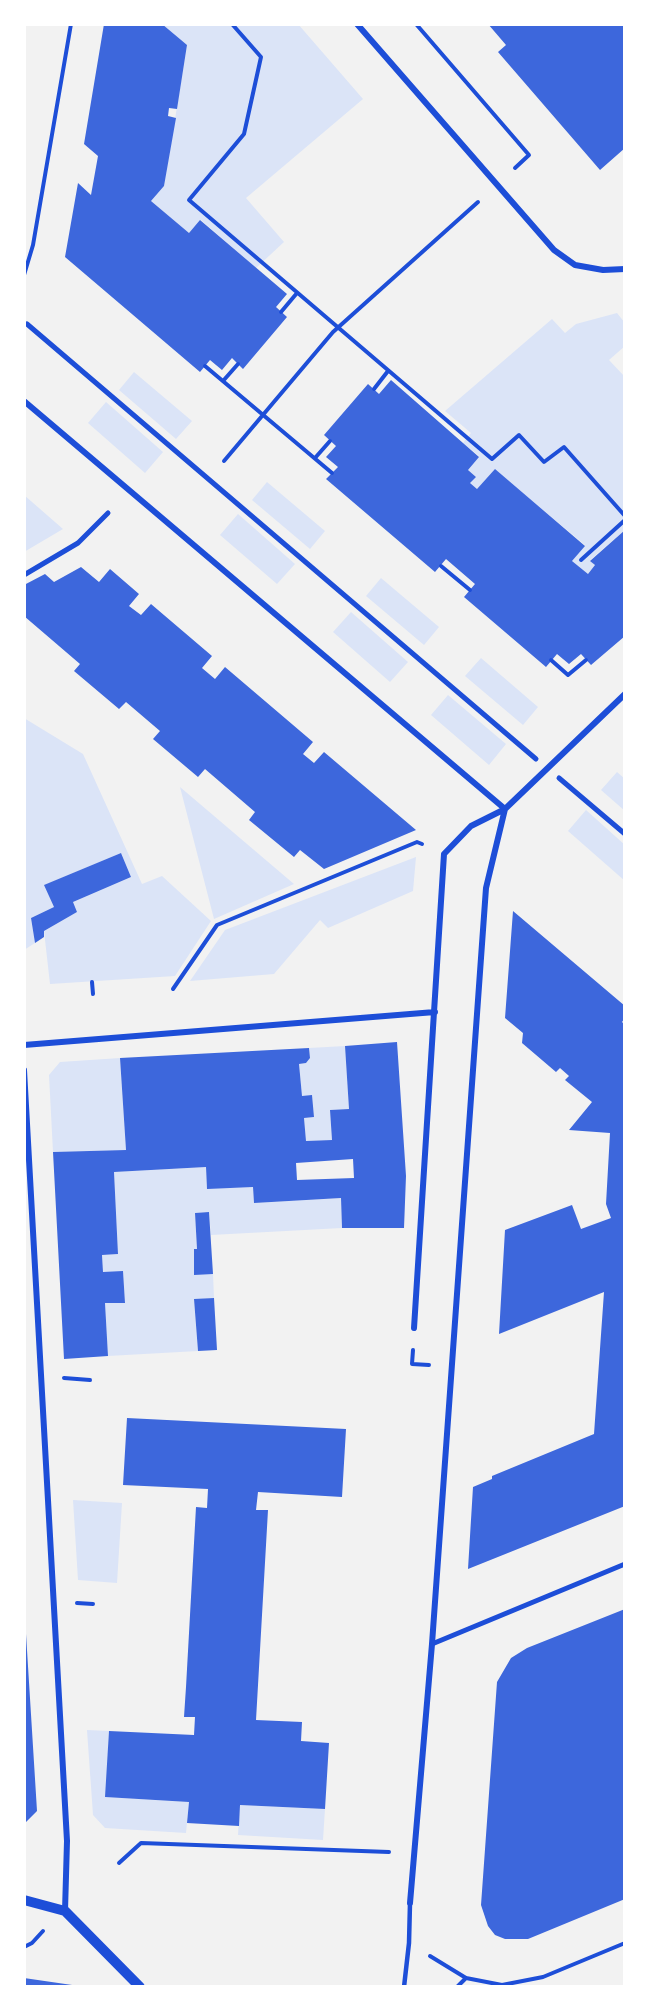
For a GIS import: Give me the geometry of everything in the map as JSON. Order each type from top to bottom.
[{"type":"street","points":[[357,24],[554,250],[576,265],[603,270],[625,269]]},
{"type":"street","points":[[27,324],[536,759]]},
{"type":"street","points":[[24,401],[505,809]]},
{"type":"street","points":[[24,575],[78,543],[108,513]]},
{"type":"street","points":[[414,1328],[444,854],[471,826],[505,809],[625,694]]},
{"type":"street","points":[[559,778],[625,834]]},
{"type":"street","points":[[410,1903],[432,1644],[486,888],[505,809]]},
{"type":"street","points":[[24,1045],[435,1012]]},
{"type":"street","points":[[24,1070],[67,1841],[66,1911]]},
{"type":"street","points":[[432,1644],[625,1564]]},
{"type":"street","points":[[24,1900],[66,1911],[140,1987]]},
{"type":"lane","points":[[404,1987],[409,1943],[410,1903]]},
{"type":"path","points":[[24,275],[33,245],[71,24]]},
{"type":"path","points":[[232,24],[261,57],[244,134],[189,200],[492,459],[519,435],[544,462],[564,447],[625,518],[580,560]]},
{"type":"path","points":[[208,479],[337,328],[529,155],[416,24]]},
{"type":"path","points":[[281,312],[297,293]]},
{"type":"path","points":[[223,381],[238,364]]},
{"type":"path","points":[[205,366],[332,473]]},
{"type":"path","points":[[374,389],[388,370]]},
{"type":"path","points":[[315,458],[330,441]]},
{"type":"path","points":[[441,566],[470,590]]},
{"type":"path","points":[[552,660],[568,675],[585,660]]},
{"type":"path","points":[[173,989],[217,925],[417,842],[444,854]]},
{"type":"path","points":[[92,982],[93,994]]},
{"type":"path","points":[[63,1378],[90,1380]]},
{"type":"path","points":[[76,1603],[93,1604]]},
{"type":"path","points":[[119,1863],[141,1843],[414,1853]]},
{"type":"path","points":[[24,1947],[32,1943],[40,1933]]},
{"type":"path","points":[[409,1943],[466,1978],[502,1985],[543,1977],[625,1943]]},
{"type":"path","points":[[457,1987],[466,1978]]},
{"type":"shaded area","points":[[162,24],[298,24],[363,99],[246,198],[284,242],[256,268],[201,220],[189,233],[151,201],[164,186],[187,46]]},
{"type":"shaded area","points":[[617,313],[625,323],[625,346],[609,360],[625,377],[625,530],[590,560],[595,565],[588,574],[572,561],[585,545],[495,470],[477,489],[470,483],[476,477],[468,470],[479,456],[463,443],[471,433],[445,411],[552,319],[565,333],[576,324]]},
{"type":"shaded area","points":[[134,372],[192,421],[176,439],[119,390]]},
{"type":"shaded area","points":[[106,402],[163,452],[145,473],[88,423]]},
{"type":"shaded area","points":[[267,482],[325,531],[310,549],[252,500]]},
{"type":"shaded area","points":[[24,495],[63,529],[24,552]]},
{"type":"shaded area","points":[[238,514],[295,564],[277,584],[220,535]]},
{"type":"shaded area","points":[[381,578],[439,627],[424,645],[366,596]]},
{"type":"shaded area","points":[[351,612],[408,662],[390,682],[333,632]]},
{"type":"shaded area","points":[[481,658],[538,707],[523,725],[465,676]]},
{"type":"shaded area","points":[[448,695],[506,744],[489,765],[431,715]]},
{"type":"shaded area","points":[[24,718],[83,754],[142,884],[162,876],[211,921],[175,976],[50,984],[44,931],[77,912],[73,902],[131,877],[121,853],[45,885],[54,907],[31,918],[35,943],[24,950]]},
{"type":"shaded area","points":[[617,772],[625,779],[625,811],[601,790]]},
{"type":"shaded area","points":[[180,787],[294,884],[214,919]]},
{"type":"shaded area","points":[[586,810],[625,845],[625,881],[568,831]]},
{"type":"shaded area","points":[[416,857],[413,891],[328,928],[320,920],[274,974],[190,981],[225,930]]},
{"type":"shaded area","points":[[345,1046],[349,1109],[330,1110],[332,1140],[306,1141],[304,1118],[314,1117],[312,1096],[302,1096],[299,1064],[306,1063],[310,1058],[309,1048]]},
{"type":"shaded area","points":[[120,1058],[126,1150],[53,1152],[49,1075],[60,1062]]},
{"type":"shaded area","points":[[206,1167],[207,1188],[253,1187],[254,1203],[341,1198],[342,1228],[211,1235],[209,1212],[195,1213],[197,1249],[194,1250],[194,1274],[213,1274],[214,1298],[194,1300],[198,1351],[108,1356],[105,1303],[125,1302],[123,1272],[103,1272],[102,1255],[118,1254],[114,1172]]},
{"type":"shaded area","points":[[73,1500],[122,1503],[117,1583],[78,1580]]},
{"type":"shaded area","points":[[87,1730],[109,1731],[106,1797],[189,1802],[186,1833],[105,1828],[93,1815]]},
{"type":"shaded area","points":[[240,1805],[325,1809],[323,1840],[238,1835]]},
{"type":"building","points":[[104,24],[162,24],[187,45],[177,109],[169,108],[168,116],[176,118],[164,186],[151,201],[189,233],[200,220],[287,294],[276,307],[287,317],[243,369],[232,358],[222,370],[210,360],[200,372],[65,257],[78,183],[91,195],[98,156],[84,144]]},
{"type":"building","points":[[488,24],[625,24],[625,148],[600,170],[498,52],[506,45]]},
{"type":"building","points":[[391,380],[479,457],[468,470],[476,477],[470,483],[477,489],[495,469],[585,546],[572,561],[588,574],[595,565],[590,561],[625,530],[625,636],[591,665],[581,654],[569,664],[557,654],[546,667],[464,597],[475,584],[446,559],[435,572],[326,479],[338,467],[326,457],[336,446],[324,435],[368,384],[379,394]]},
{"type":"building","points":[[81,567],[99,582],[110,569],[139,594],[129,606],[141,615],[151,604],[212,656],[202,668],[215,679],[225,667],[313,742],[303,754],[314,763],[324,752],[416,830],[324,869],[300,850],[294,857],[249,820],[255,812],[205,769],[198,777],[153,739],[160,731],[126,702],[119,709],[74,671],[80,664],[24,616],[24,585],[45,574],[54,582]]},
{"type":"building","points":[[121,853],[131,877],[73,902],[77,912],[44,931],[44,937],[35,943],[31,918],[54,907],[44,885]]},
{"type":"building","points":[[513,911],[625,1006],[625,1018],[622,1022],[625,1025],[625,1506],[468,1569],[473,1487],[492,1479],[492,1476],[594,1434],[604,1292],[499,1334],[505,1230],[572,1205],[581,1229],[611,1218],[606,1204],[610,1133],[569,1130],[592,1102],[565,1080],[569,1076],[560,1068],[556,1072],[522,1043],[523,1033],[505,1018]]},
{"type":"building","points":[[397,1042],[406,1176],[404,1228],[342,1228],[341,1198],[254,1203],[253,1187],[207,1189],[206,1167],[114,1172],[118,1254],[102,1255],[103,1272],[123,1271],[125,1303],[105,1303],[108,1356],[64,1359],[53,1152],[126,1150],[120,1058],[309,1048],[310,1058],[306,1063],[299,1064],[302,1096],[312,1095],[314,1117],[304,1118],[306,1141],[332,1140],[330,1110],[349,1109],[345,1046]],"holes":[[[353,1159],[354,1178],[297,1180],[296,1163]]]},
{"type":"building","points":[[209,1212],[213,1274],[194,1275],[194,1249],[197,1249],[195,1213]]},
{"type":"building","points":[[214,1298],[217,1350],[198,1351],[194,1299]]},
{"type":"building","points":[[127,1418],[346,1429],[342,1497],[258,1492],[256,1510],[268,1510],[256,1720],[302,1722],[301,1741],[329,1743],[325,1809],[240,1805],[239,1826],[187,1823],[189,1802],[105,1797],[109,1731],[194,1735],[195,1717],[184,1717],[196,1507],[207,1508],[208,1489],[123,1485]]},
{"type":"building","points":[[625,1609],[625,1899],[528,1939],[505,1939],[495,1935],[488,1926],[481,1905],[497,1682],[511,1658],[527,1648]]},
{"type":"building","points":[[26,1634],[37,1811],[24,1824],[24,1635]]},
{"type":"building","points":[[24,1978],[79,1986],[79,1987],[24,1987]]}]
